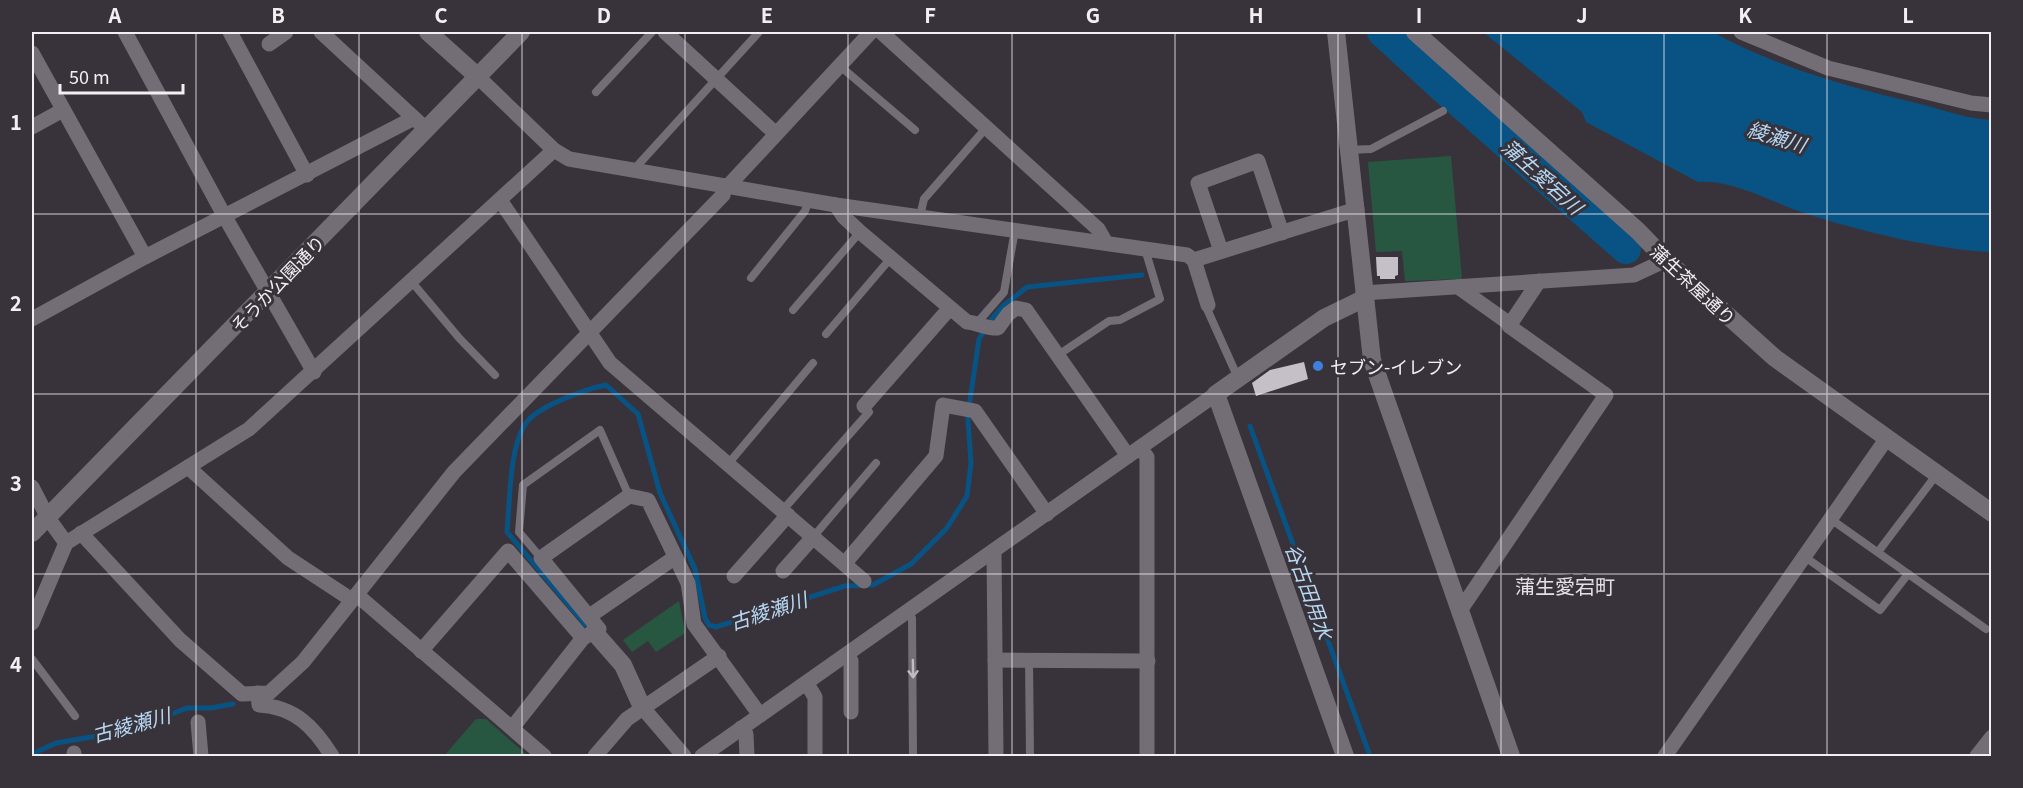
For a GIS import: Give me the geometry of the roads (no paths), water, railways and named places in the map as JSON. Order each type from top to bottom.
[{"type":"street","points":[[125,32],[225,217],[314,372]]},
{"type":"street","points":[[230,32],[307,175]]},
{"type":"street","points":[[269,44],[286,32]]},
{"type":"street","points":[[32,319],[145,257],[307,175],[419,123],[321,32]]},
{"type":"street","points":[[428,32],[554,150],[569,159],[837,205],[1187,255],[1194,260],[1208,305]]},
{"type":"street","name":"そうか公園通り","points":[[32,533],[268,291],[419,123],[477,76],[521,32]]},
{"type":"street","points":[[665,32],[776,134]]},
{"type":"street","points":[[81,533],[180,640],[243,694],[269,693],[303,662],[454,472],[723,195],[727,186],[871,32]]},
{"type":"street","points":[[881,32],[1098,229],[1106,243]]},
{"type":"street","points":[[1336,32],[1356,209],[1363,296],[1372,360],[1510,756]]},
{"type":"street","name":"蒲生茶屋通り","points":[[1415,32],[1638,231],[1665,260],[1775,358],[1992,513]]},
{"type":"street","points":[[1741,32],[1828,68],[1971,103],[1992,105]]},
{"type":"street","points":[[32,53],[145,257]]},
{"type":"street","points":[[32,127],[63,110]]},
{"type":"street","points":[[32,623],[66,543],[249,429],[314,372],[554,150]]},
{"type":"street","points":[[1221,251],[1198,183],[1258,161],[1282,233]]},
{"type":"street","points":[[500,200],[610,363],[864,581]]},
{"type":"street","points":[[837,205],[844,217],[860,232],[967,322],[998,328],[1008,314],[1016,308],[1026,310],[1058,356],[1134,452],[1147,457],[1147,756]]},
{"type":"street","points":[[1194,260],[1356,209]]},
{"type":"street","points":[[702,756],[1324,318],[1363,296],[1634,275],[1665,260]]},
{"type":"street","points":[[1510,324],[1539,281]]},
{"type":"street","points":[[1458,287],[1606,395],[1459,612]]},
{"type":"street","points":[[867,409],[949,309]]},
{"type":"street","points":[[1216,394],[1345,756]]},
{"type":"street","points":[[845,563],[936,456],[943,405],[981,406],[1047,514]]},
{"type":"street","points":[[1665,756],[1832,520],[1887,438]]},
{"type":"street","points":[[188,466],[288,558],[355,597],[544,756]]},
{"type":"street","points":[[32,487],[48,518],[66,543]]},
{"type":"street","points":[[589,628],[541,558],[629,496],[648,500],[688,583],[694,624],[760,715]]},
{"type":"street","points":[[734,576],[785,513]]},
{"type":"street","points":[[783,571],[814,536]]},
{"type":"street","points":[[994,550],[996,756]]},
{"type":"street","points":[[421,651],[508,551],[589,628],[623,665],[642,707],[684,756]]},
{"type":"street","points":[[512,728],[589,628],[674,558]]},
{"type":"street","points":[[847,655],[851,661],[851,712]]},
{"type":"street","points":[[595,756],[627,719],[719,656]]},
{"type":"street","points":[[995,660],[1148,661]]},
{"type":"street","points":[[807,684],[814,697],[815,756]]},
{"type":"street","points":[[258,693],[259,705],[279,706],[292,712],[321,738],[332,756]]},
{"type":"street","points":[[198,722],[201,756]]},
{"type":"street","points":[[741,728],[746,734],[747,750]]},
{"type":"street","points":[[1977,756],[1992,737]]},
{"type":"lane","points":[[596,92],[652,32]]},
{"type":"lane","points":[[638,170],[638,165],[759,32]]},
{"type":"lane","points":[[840,66],[915,130]]},
{"type":"lane","points":[[1349,150],[1371,149],[1443,111]]},
{"type":"lane","points":[[920,216],[924,199],[986,128]]},
{"type":"lane","points":[[751,278],[805,211],[809,200]]},
{"type":"lane","points":[[983,325],[1004,292],[1015,230]]},
{"type":"lane","points":[[793,310],[860,232]]},
{"type":"lane","points":[[1058,356],[1109,321],[1120,320],[1160,299],[1145,249]]},
{"type":"lane","points":[[826,334],[890,259]]},
{"type":"lane","points":[[411,281],[460,339],[495,375]]},
{"type":"lane","points":[[1208,305],[1207,309],[1238,379]]},
{"type":"lane","points":[[728,464],[813,363]]},
{"type":"lane","points":[[785,513],[867,409]]},
{"type":"lane","points":[[541,558],[519,532],[523,485],[600,430],[629,496]]},
{"type":"lane","points":[[814,536],[876,463]]},
{"type":"lane","points":[[1878,552],[1937,474]]},
{"type":"lane","points":[[1832,520],[1986,629]]},
{"type":"lane","points":[[1805,557],[1881,610],[1908,574]]},
{"type":"lane","points":[[908,611],[912,618],[913,756]]},
{"type":"lane","points":[[32,659],[75,717]]},
{"type":"lane","points":[[1029,660],[1030,756]]},
{"type":"water","name":"綾瀬川","points":[[1483,32],[1713,32],[1763,56],[1816,76],[1958,114],[1991,120],[1991,252],[1947,248],[1874,233],[1807,214],[1739,188],[1712,182],[1698,182],[1586,122],[1582,112]]},
{"type":"waterway","name":"蒲生愛宕川","points":[[1382,32],[1453,97]]},
{"type":"waterway","name":"蒲生愛宕川","points":[[1460,103],[1626,249]]},
{"type":"waterway","name":"古綾瀬川","points":[[589,629],[507,532],[515,449],[524,426],[538,412],[586,390],[606,385],[638,414],[660,493],[695,569],[705,618],[709,625],[716,627],[845,586],[873,585],[911,564],[947,528],[967,496],[971,463],[968,419],[970,400],[979,339],[991,320],[1003,306],[1027,287],[1142,275]]},
{"type":"waterway","name":"谷古田用水","points":[[1250,426],[1370,756]]},
{"type":"waterway","name":"古綾瀬川","points":[[32,754],[56,743],[97,736],[128,725],[151,722],[187,708],[211,708],[233,704]]},
{"type":"place","name":"セブン-イレブン","points":[[1318,366]]},
{"type":"district","name":"蒲生愛宕町","points":[[1565,585]]}]
